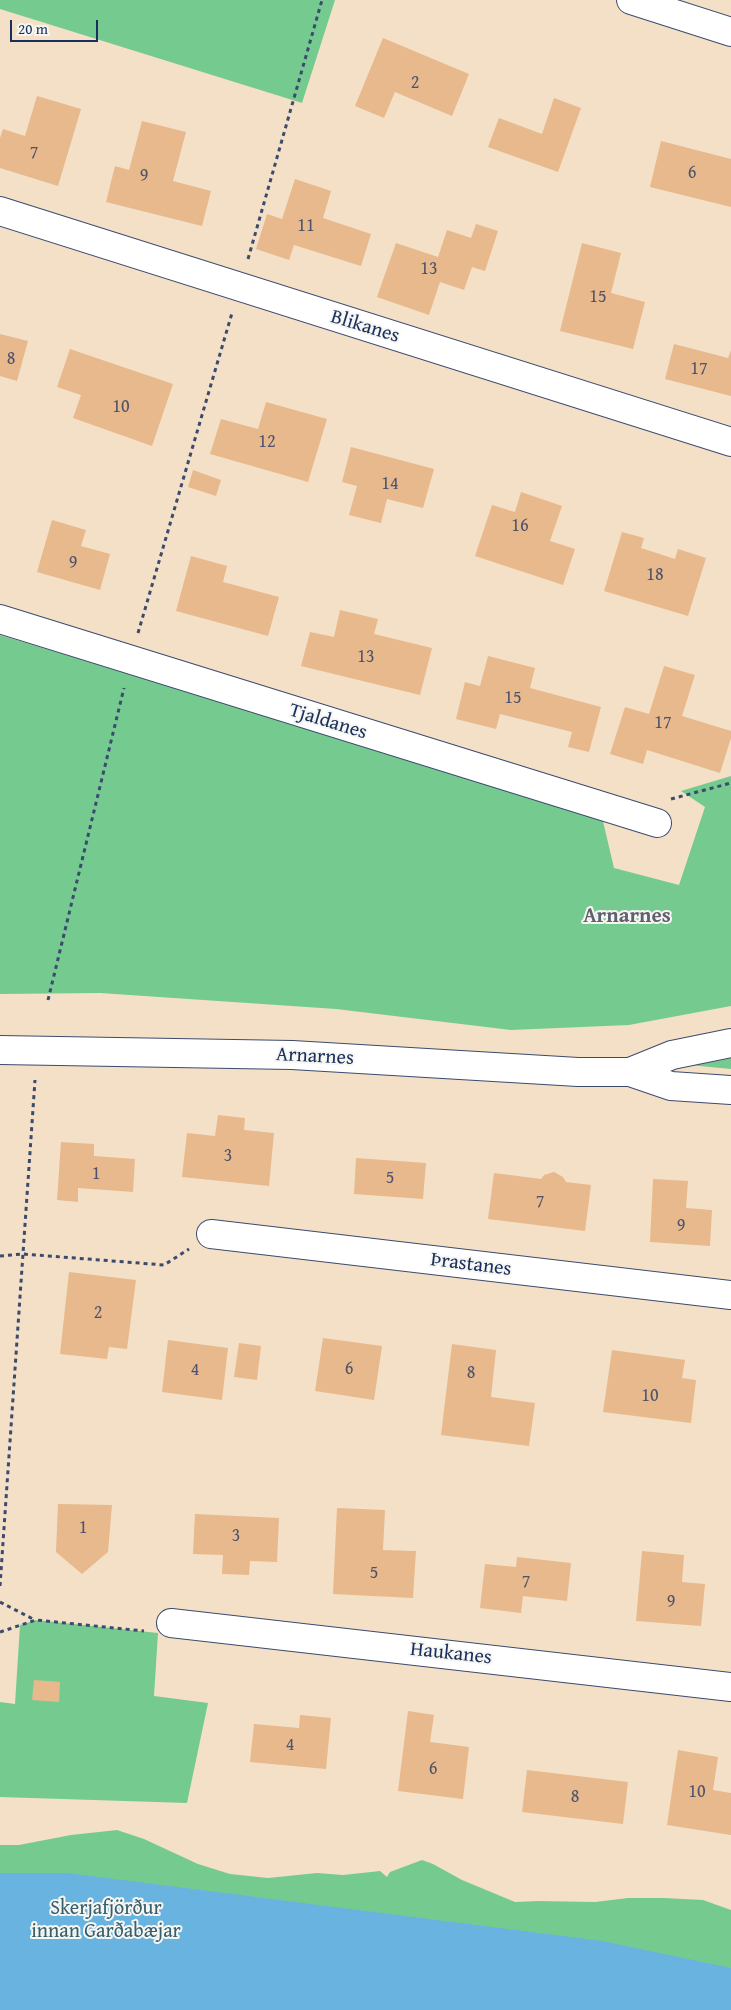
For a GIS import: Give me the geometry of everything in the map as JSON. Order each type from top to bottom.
[{"type":"street","points":[[631,0],[731,32]]},
{"type":"street","name":"Blikanes","points":[[0,210],[239,288],[731,442]]},
{"type":"street","name":"Tjaldanes","points":[[0,619],[130,661],[661,812]]},
{"type":"street","name":"Arnarnes","points":[[630,1072],[672,1054],[731,1043]]},
{"type":"street","name":"Arnarnes","points":[[0,1050],[292,1055],[578,1072],[630,1072],[671,1086],[731,1090]]},
{"type":"street","name":"Þrastanes","points":[[211,1234],[731,1295]]},
{"type":"street","name":"Haukanes","points":[[172,1623],[731,1687]]},
{"type":"path","points":[[48,1000],[130,661],[322,0]]},
{"type":"path","points":[[661,812],[731,783]]},
{"type":"path","points":[[0,1586],[37,1052]]},
{"type":"path","points":[[0,1256],[23,1254],[164,1266],[211,1234]]},
{"type":"path","points":[[0,1602],[36,1620],[158,1632],[172,1623]]},
{"type":"path","points":[[0,1632],[36,1620]]},
{"type":"green space","points":[[0,0],[335,0],[302,103],[0,9]]},
{"type":"green space","points":[[0,635],[602,817],[614,868],[679,885],[705,807],[681,791],[731,776],[731,1006],[629,1025],[511,1030],[336,1009],[100,993],[0,994]]},
{"type":"green space","points":[[731,1058],[731,1069],[689,1065]]},
{"type":"green space","points":[[36,1620],[158,1633],[154,1696],[208,1703],[187,1803],[0,1797],[0,1702],[15,1704],[20,1625]]},
{"type":"green space","name":"Skerjafjörður innan Garðabæjar","points":[[117,1830],[144,1839],[198,1864],[230,1874],[268,1878],[317,1873],[343,1875],[380,1871],[387,1877],[390,1872],[422,1860],[462,1880],[515,1902],[595,1902],[628,1898],[703,1900],[731,1910],[731,2010],[0,2010],[0,1845],[19,1845],[71,1835]]},
{"type":"water","name":"Skerjafjörður innan Garðabæjar","points":[[0,1873],[67,1873],[602,1941],[731,1968],[731,2010],[0,2010]]},
{"type":"building","points":[[383,38],[469,74],[452,116],[395,92],[384,118],[355,106]]},
{"type":"building","points":[[37,96],[81,109],[58,186],[0,168],[0,138],[3,129],[25,136]]},
{"type":"building","points":[[554,98],[581,108],[558,172],[488,147],[499,118],[542,134]]},
{"type":"building","points":[[142,121],[186,132],[173,181],[211,191],[202,226],[106,202],[115,166],[129,170]]},
{"type":"building","points":[[661,141],[731,159],[731,207],[650,187]]},
{"type":"building","points":[[295,179],[331,191],[323,218],[371,234],[361,266],[294,245],[289,260],[256,249],[267,214],[282,219]]},
{"type":"building","points":[[476,224],[498,231],[485,271],[472,267],[464,290],[440,282],[429,315],[377,297],[396,243],[438,257],[447,230],[471,238]]},
{"type":"building","points":[[582,243],[621,253],[611,293],[645,302],[633,349],[560,331]]},
{"type":"building","points":[[0,334],[28,341],[17,381],[0,376]]},
{"type":"building","points":[[674,344],[728,358],[731,350],[731,396],[665,379]]},
{"type":"building","points":[[70,349],[173,384],[152,446],[73,418],[81,395],[57,387]]},
{"type":"building","points":[[266,402],[327,419],[308,482],[210,454],[221,419],[258,429]]},
{"type":"building","points":[[351,447],[434,469],[423,508],[387,499],[381,523],[349,515],[357,486],[342,482]]},
{"type":"building","points":[[193,470],[221,480],[216,496],[188,487]]},
{"type":"building","points":[[521,492],[562,506],[550,541],[575,549],[563,585],[475,556],[492,505],[515,512]]},
{"type":"building","points":[[52,520],[86,530],[81,546],[110,554],[100,590],[37,572]]},
{"type":"building","points":[[622,532],[644,538],[641,548],[675,559],[678,549],[706,558],[688,616],[604,591]]},
{"type":"building","points":[[191,556],[227,566],[223,582],[279,597],[268,636],[176,611]]},
{"type":"building","points":[[340,610],[378,619],[374,634],[432,648],[420,695],[301,666],[310,632],[334,637]]},
{"type":"building","points":[[488,656],[535,668],[530,688],[601,707],[589,752],[568,747],[572,732],[500,714],[496,729],[456,719],[465,682],[480,686]]},
{"type":"building","points":[[664,666],[695,675],[682,716],[731,731],[731,738],[720,773],[647,750],[643,764],[610,754],[625,707],[649,714]]},
{"type":"building","points":[[218,1115],[245,1118],[244,1130],[274,1133],[269,1186],[182,1177],[187,1133],[215,1136]]},
{"type":"building","points":[[61,1142],[94,1144],[94,1156],[135,1159],[133,1192],[78,1188],[78,1202],[57,1200]]},
{"type":"building","points":[[356,1158],[426,1163],[423,1199],[354,1194]]},
{"type":"building","points":[[554,1172],[563,1177],[566,1182],[591,1185],[585,1231],[488,1219],[494,1173],[541,1179],[544,1175]]},
{"type":"building","points":[[653,1179],[688,1181],[686,1208],[712,1210],[710,1246],[650,1242]]},
{"type":"building","points":[[69,1272],[136,1280],[127,1349],[109,1347],[107,1359],[60,1354]]},
{"type":"building","points":[[323,1338],[382,1346],[374,1400],[315,1391]]},
{"type":"building","points":[[168,1340],[228,1348],[222,1400],[162,1392]]},
{"type":"building","points":[[239,1343],[261,1346],[257,1380],[234,1377]]},
{"type":"building","points":[[452,1344],[496,1350],[491,1397],[535,1403],[529,1446],[441,1435]]},
{"type":"building","points":[[612,1350],[685,1360],[682,1378],[696,1380],[691,1423],[603,1412]]},
{"type":"building","points":[[58,1504],[112,1505],[108,1552],[82,1574],[56,1552]]},
{"type":"building","points":[[337,1508],[385,1510],[383,1550],[416,1551],[413,1598],[333,1594]]},
{"type":"building","points":[[195,1514],[279,1518],[277,1562],[250,1561],[249,1575],[222,1574],[223,1555],[193,1554]]},
{"type":"building","points":[[642,1551],[684,1555],[682,1582],[705,1584],[701,1626],[636,1621]]},
{"type":"building","points":[[517,1557],[571,1563],[567,1601],[523,1596],[521,1613],[480,1608],[485,1564],[516,1567]]},
{"type":"building","points":[[34,1680],[60,1682],[59,1702],[32,1700]]},
{"type":"building","points":[[408,1711],[434,1715],[430,1742],[469,1747],[463,1799],[398,1791]]},
{"type":"building","points":[[300,1715],[331,1718],[326,1769],[250,1762],[254,1724],[299,1728]]},
{"type":"building","points":[[678,1750],[718,1757],[713,1790],[731,1793],[731,1835],[667,1825]]},
{"type":"building","points":[[527,1770],[628,1782],[623,1824],[522,1812]]},
{"type":"district","name":"Arnarnes","points":[[627,917]]}]
